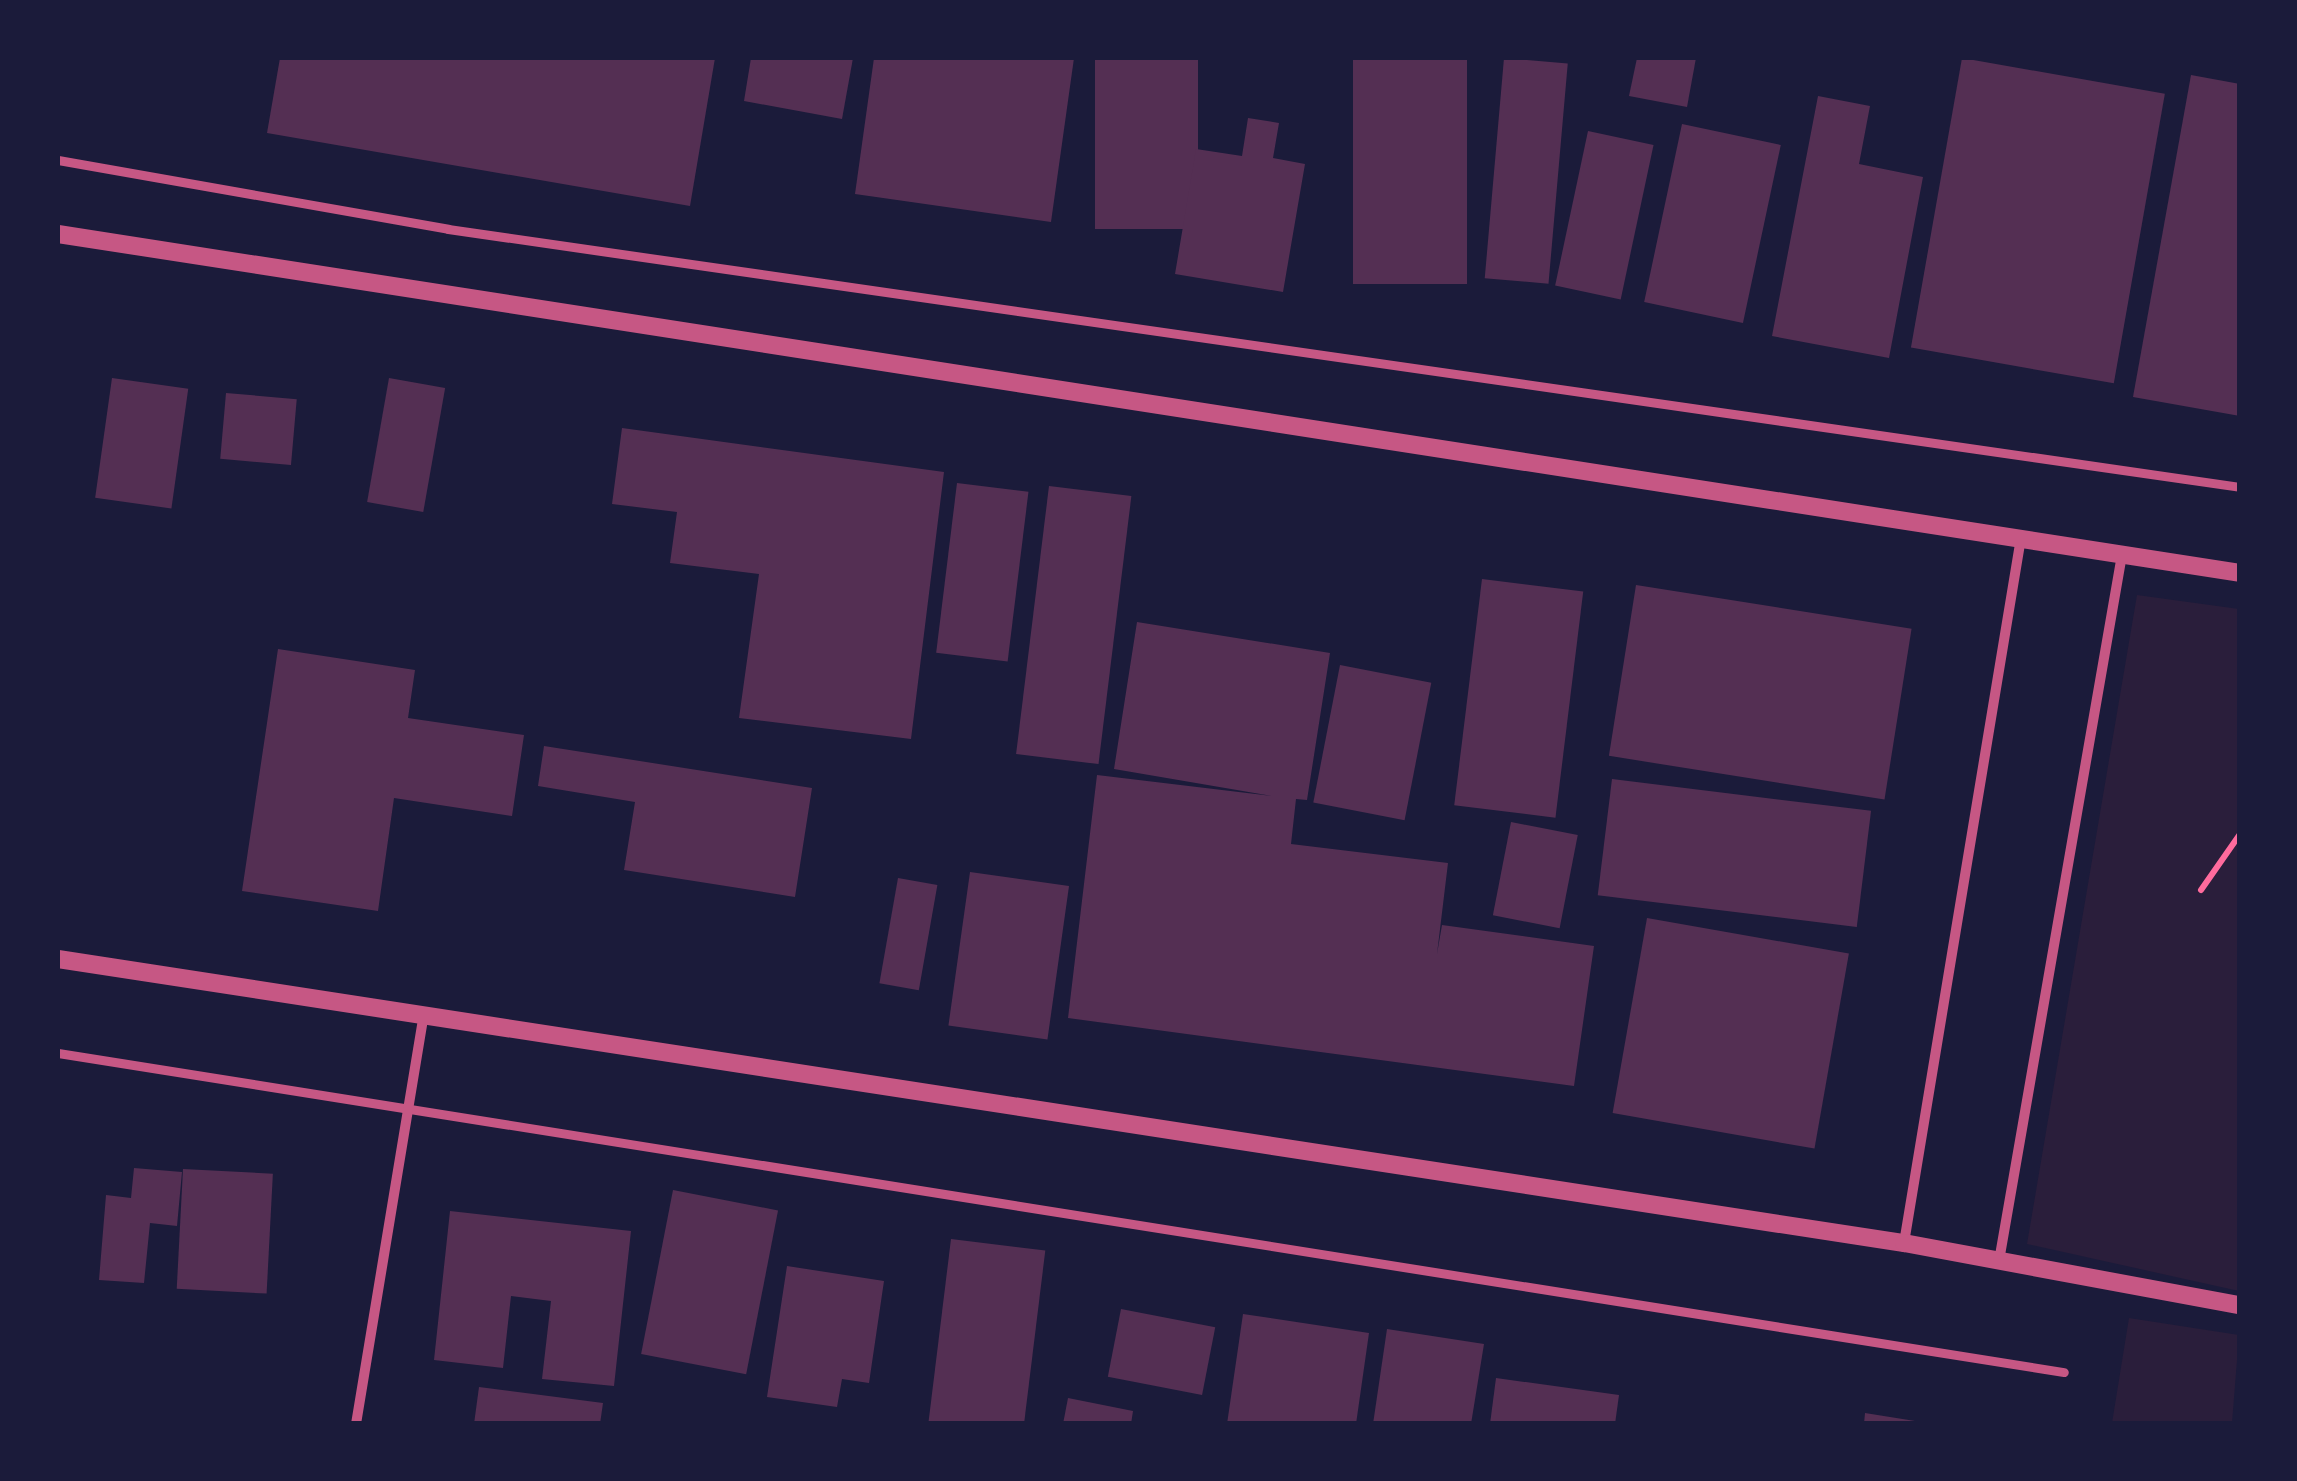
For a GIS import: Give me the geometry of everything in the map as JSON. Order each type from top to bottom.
[{"type":"street","points":[[58,160],[448,229],[2240,488]]},
{"type":"street","points":[[58,234],[2240,573]]},
{"type":"street","points":[[1904,1242],[2021,537]]},
{"type":"street","points":[[1999,1261],[2122,555]]},
{"type":"street","points":[[58,959],[423,1019],[1904,1242],[2240,1305]]},
{"type":"street","points":[[356,1424],[423,1019]]},
{"type":"street","points":[[58,1053],[2064,1372]]},
{"type":"path","points":[[2201,890],[2240,834]]},
{"type":"shaded area","points":[[2137,595],[2239,609],[2239,1291],[2027,1244]]},
{"type":"shaded area","points":[[2129,1318],[2239,1335],[2232,1423],[2112,1423]]},
{"type":"building","points":[[280,58],[715,58],[690,206],[267,133]]},
{"type":"building","points":[[751,58],[853,58],[842,119],[744,101]]},
{"type":"building","points":[[874,58],[1074,58],[1051,222],[855,194]]},
{"type":"building","points":[[1095,58],[1198,58],[1198,229],[1095,229]]},
{"type":"building","points":[[1353,58],[1467,58],[1467,284],[1353,284]]},
{"type":"building","points":[[1504,58],[1568,64],[1548,284],[1485,278]]},
{"type":"building","points":[[1637,58],[1696,58],[1687,107],[1629,96]]},
{"type":"building","points":[[1962,58],[2165,94],[2114,383],[1911,348]]},
{"type":"building","points":[[2191,75],[2240,84],[2240,416],[2133,397]]},
{"type":"building","points":[[1818,96],[1870,106],[1859,164],[1923,177],[1889,358],[1772,336]]},
{"type":"building","points":[[1248,118],[1279,123],[1273,158],[1305,164],[1283,292],[1175,274],[1196,149],[1242,156]]},
{"type":"building","points":[[1682,124],[1781,145],[1743,323],[1644,302]]},
{"type":"building","points":[[1588,131],[1654,145],[1621,299],[1555,286]]},
{"type":"building","points":[[112,378],[188,389],[171,509],[95,498]]},
{"type":"building","points":[[389,378],[445,388],[423,512],[367,502]]},
{"type":"building","points":[[226,393],[297,399],[291,465],[220,459]]},
{"type":"building","points":[[622,428],[944,472],[911,739],[739,718],[759,574],[670,563],[677,512],[612,504]]},
{"type":"building","points":[[957,483],[1028,492],[1008,661],[936,653]]},
{"type":"building","points":[[1049,486],[1131,496],[1098,764],[1016,754]]},
{"type":"building","points":[[1482,579],[1583,591],[1555,818],[1454,805]]},
{"type":"building","points":[[1636,585],[1912,629],[1885,800],[1609,756]]},
{"type":"building","points":[[1137,622],[1330,653],[1307,800],[1296,799],[1291,844],[1448,863],[1437,954],[1442,925],[1594,946],[1574,1086],[1068,1018],[1097,775],[1272,796],[1114,769]]},
{"type":"building","points":[[278,649],[415,670],[408,718],[524,735],[512,816],[394,798],[378,911],[242,891]]},
{"type":"building","points":[[1340,665],[1431,683],[1405,820],[1313,802]]},
{"type":"building","points":[[544,746],[812,788],[795,897],[624,870],[635,802],[538,786]]},
{"type":"building","points":[[1612,779],[1871,811],[1857,927],[1598,895]]},
{"type":"building","points":[[1511,822],[1578,835],[1560,928],[1493,915]]},
{"type":"building","points":[[970,872],[1069,886],[1047,1039],[948,1025]]},
{"type":"building","points":[[898,878],[937,885],[919,990],[879,983]]},
{"type":"building","points":[[1647,918],[1849,954],[1815,1149],[1613,1113]]},
{"type":"building","points":[[134,1168],[182,1172],[177,1226],[150,1223],[144,1283],[99,1280],[106,1195],[131,1198]]},
{"type":"building","points":[[183,1169],[273,1174],[267,1294],[177,1289]]},
{"type":"building","points":[[673,1190],[778,1210],[746,1374],[641,1354]]},
{"type":"building","points":[[450,1211],[631,1231],[614,1386],[542,1379],[551,1301],[511,1296],[503,1368],[434,1360]]},
{"type":"building","points":[[951,1239],[1045,1251],[1024,1424],[928,1424]]},
{"type":"building","points":[[787,1266],[884,1281],[869,1383],[842,1379],[837,1407],[767,1397]]},
{"type":"building","points":[[1121,1309],[1215,1327],[1202,1395],[1108,1377]]},
{"type":"building","points":[[1243,1314],[1369,1333],[1356,1424],[1227,1424]]},
{"type":"building","points":[[1387,1329],[1484,1344],[1471,1424],[1373,1424]]},
{"type":"building","points":[[1496,1378],[1619,1395],[1615,1424],[1490,1424]]},
{"type":"building","points":[[479,1387],[603,1403],[600,1424],[474,1424]]},
{"type":"building","points":[[1068,1398],[1133,1411],[1131,1424],[1063,1424]]},
{"type":"building","points":[[1865,1413],[1915,1421],[1915,1424],[1864,1424]]}]
